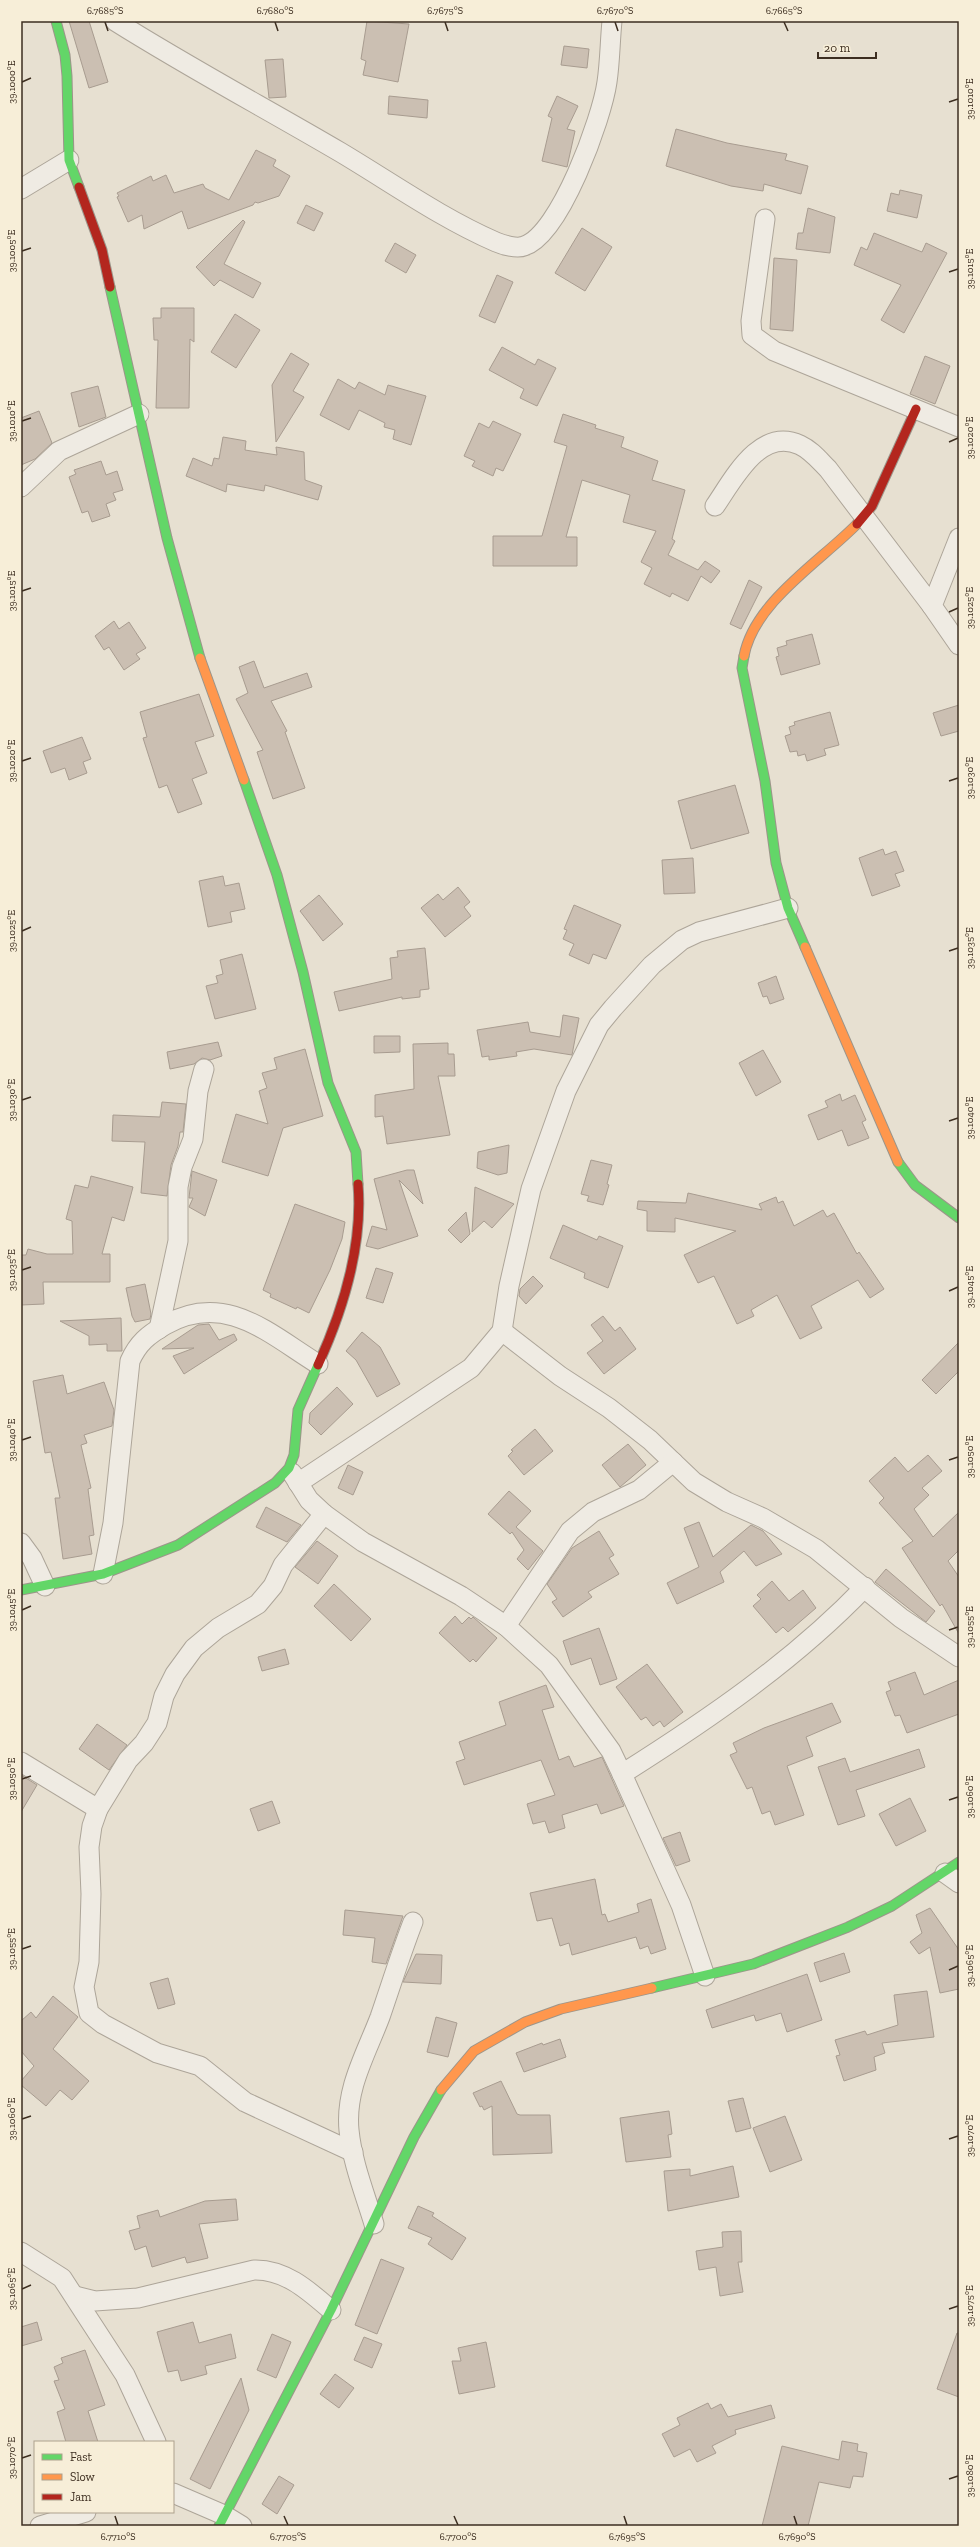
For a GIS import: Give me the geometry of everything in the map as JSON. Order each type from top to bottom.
[{"type":"street","points":[[56,21],[65,55],[67,76],[67,136],[70,160],[102,250],[167,538],[202,666],[248,790],[277,875],[303,972],[328,1083],[357,1159],[360,1209],[352,1267],[335,1328],[298,1410],[293,1476],[324,1514],[363,1542],[461,1596],[506,1626],[549,1666],[611,1750],[681,1905],[705,1976]]},
{"type":"street","points":[[115,21],[446,216],[499,243],[520,247],[531,243],[545,231],[561,206],[585,156],[607,83],[612,21]]},
{"type":"street","points":[[21,189],[70,160]]},
{"type":"street","points":[[765,219],[752,321],[752,335],[774,351],[959,427]]},
{"type":"street","points":[[916,409],[865,515],[798,578],[772,606],[752,633],[742,654],[742,668],[765,781],[776,863],[788,908],[899,1166],[916,1185],[959,1218]]},
{"type":"street","points":[[21,487],[59,451],[139,414]]},
{"type":"street","points":[[715,506],[744,465],[762,448],[776,441],[798,444],[810,451],[828,469],[865,515],[959,645]]},
{"type":"street","points":[[932,606],[959,538]]},
{"type":"street","points":[[21,1590],[104,1574],[178,1546],[275,1483],[293,1476],[471,1368],[502,1331],[509,1286],[531,1189],[566,1090],[599,1024],[652,965],[682,940],[699,932],[788,908]]},
{"type":"street","points":[[159,1329],[178,1241],[176,1214],[178,1187],[182,1167],[193,1139],[198,1091],[204,1069]]},
{"type":"street","points":[[104,1574],[113,1523],[130,1361],[136,1347],[144,1338],[176,1319],[202,1312],[224,1312],[246,1320],[318,1364]]},
{"type":"street","points":[[502,1331],[534,1358],[609,1408],[709,1492],[763,1518],[816,1549],[865,1587],[901,1618],[959,1657]]},
{"type":"street","points":[[506,1626],[570,1531],[593,1512],[639,1490],[673,1462]]},
{"type":"street","points":[[324,1514],[283,1565],[273,1586],[258,1604],[218,1628],[194,1648],[175,1674],[164,1696],[157,1723],[144,1743],[128,1760],[98,1809],[92,1826],[89,1847],[91,1894],[89,1962],[84,1987],[85,2000],[91,2016],[142,2046],[204,2068],[245,2102],[262,2112],[353,2152]]},
{"type":"street","points":[[21,1543],[32,1558],[45,1586]]},
{"type":"street","points":[[622,1774],[669,1744],[763,1677],[819,1632],[865,1587]]},
{"type":"street","points":[[21,1762],[98,1809]]},
{"type":"street","points":[[221,2520],[331,2310],[374,2224],[414,2137],[442,2086],[474,2051],[525,2022],[561,2009],[753,1964],[848,1928],[954,1873]]},
{"type":"street","points":[[374,2224],[353,2152],[349,2118],[356,2074],[379,2018],[413,1922]]},
{"type":"street","points":[[21,2252],[62,2278],[75,2296],[125,2375],[156,2441]]},
{"type":"street","points":[[75,2296],[95,2302],[138,2298],[254,2270],[264,2270],[302,2284],[331,2310]]},
{"type":"street","points":[[174,2492],[221,2520],[242,2526]]},
{"type":"street","points":[[40,2526],[83,2513]]},
{"type":"building","points":[[69,21],[89,21],[108,82],[89,88]]},
{"type":"building","points":[[367,21],[409,24],[398,82],[363,75],[366,61],[361,59]]},
{"type":"building","points":[[564,46],[589,49],[587,68],[561,65]]},
{"type":"building","points":[[283,59],[286,97],[269,98],[265,60]]},
{"type":"building","points":[[389,96],[428,100],[427,118],[388,114]]},
{"type":"building","points":[[557,96],[578,106],[567,129],[575,131],[567,167],[542,161],[552,118],[548,116]]},
{"type":"building","points":[[676,129],[727,143],[787,154],[785,160],[808,166],[801,194],[764,184],[763,191],[731,186],[666,166]]},
{"type":"building","points":[[256,150],[276,160],[273,166],[290,176],[279,196],[258,203],[255,202],[253,205],[188,229],[182,211],[144,229],[142,215],[128,222],[117,197],[119,196],[117,193],[151,176],[153,181],[166,175],[174,193],[203,184],[205,188],[229,200]]},
{"type":"building","points":[[900,190],[922,195],[917,218],[887,211],[891,193],[899,195]]},
{"type":"building","points":[[306,205],[323,213],[314,231],[297,223]]},
{"type":"building","points":[[808,208],[835,217],[830,253],[796,249],[798,233],[803,233]]},
{"type":"building","points":[[243,220],[245,222],[224,264],[261,283],[253,298],[220,280],[214,286],[196,267]]},
{"type":"building","points":[[582,228],[612,247],[585,291],[555,273]]},
{"type":"building","points":[[874,233],[922,252],[926,243],[947,253],[904,333],[881,320],[901,285],[854,265],[861,247],[867,250]]},
{"type":"building","points":[[395,243],[416,255],[406,273],[385,261]]},
{"type":"building","points":[[774,258],[797,260],[793,331],[770,329]]},
{"type":"building","points":[[497,275],[513,282],[495,323],[479,316]]},
{"type":"building","points":[[161,308],[194,308],[194,342],[190,339],[189,408],[156,408],[158,340],[154,340],[153,318],[161,318]]},
{"type":"building","points":[[235,314],[260,330],[236,368],[211,352]]},
{"type":"building","points":[[502,347],[535,365],[538,359],[556,368],[537,406],[520,398],[524,389],[489,370]]},
{"type":"building","points":[[291,353],[309,364],[293,391],[304,397],[276,442],[272,385]]},
{"type":"building","points":[[925,356],[950,366],[935,404],[910,394]]},
{"type":"building","points":[[338,379],[355,389],[359,382],[385,395],[388,385],[426,396],[411,445],[393,439],[395,430],[384,427],[385,423],[359,410],[349,430],[320,415]]},
{"type":"building","points":[[98,386],[106,417],[79,427],[71,393]]},
{"type":"building","points":[[39,411],[52,443],[35,459],[21,465],[21,418]]},
{"type":"building","points":[[563,414],[596,425],[595,428],[624,437],[621,447],[658,461],[652,480],[685,490],[672,539],[675,541],[668,555],[698,570],[705,561],[720,571],[711,583],[701,576],[688,601],[672,593],[670,597],[644,584],[652,568],[641,562],[656,531],[623,522],[630,495],[582,480],[566,537],[577,537],[577,566],[493,566],[493,536],[542,536],[567,446],[554,442]]},
{"type":"building","points":[[493,421],[521,434],[503,471],[496,468],[493,476],[472,466],[475,461],[464,456],[479,423],[489,428]]},
{"type":"building","points":[[223,437],[246,441],[245,450],[277,455],[276,447],[304,452],[305,480],[322,486],[318,500],[265,485],[264,491],[227,484],[226,492],[186,476],[193,458],[212,466],[214,458],[219,459]]},
{"type":"building","points":[[101,461],[106,475],[117,471],[123,490],[113,493],[116,500],[106,504],[110,516],[92,522],[88,511],[82,513],[69,477],[76,474],[74,470]]},
{"type":"building","points":[[749,580],[762,587],[741,629],[730,624]]},
{"type":"building","points":[[114,621],[119,629],[129,622],[146,648],[136,654],[140,659],[124,670],[109,647],[104,650],[95,636]]},
{"type":"building","points":[[812,634],[820,664],[781,675],[776,657],[779,656],[777,648],[787,645],[786,641]]},
{"type":"building","points":[[254,661],[264,688],[307,673],[312,687],[271,701],[287,731],[285,732],[305,788],[273,799],[257,752],[263,750],[236,699],[248,693],[239,667]]},
{"type":"building","points":[[199,694],[214,736],[195,742],[207,773],[192,779],[202,804],[178,813],[167,785],[159,788],[143,738],[147,737],[140,712]]},
{"type":"building","points":[[959,705],[959,731],[941,736],[933,713]]},
{"type":"building","points":[[830,712],[839,745],[824,749],[826,755],[807,761],[805,754],[798,756],[797,751],[790,752],[785,736],[791,734],[789,727],[795,725],[794,722]]},
{"type":"building","points":[[82,737],[91,759],[83,762],[87,773],[69,780],[65,768],[51,773],[43,751]]},
{"type":"building","points":[[735,785],[749,833],[691,849],[678,801]]},
{"type":"building","points":[[883,849],[885,855],[896,851],[904,871],[895,874],[900,886],[872,896],[859,858]]},
{"type":"building","points":[[693,858],[695,893],[664,894],[662,860]]},
{"type":"building","points":[[223,876],[225,886],[239,883],[245,909],[230,912],[232,922],[208,927],[199,881]]},
{"type":"building","points":[[458,887],[470,902],[464,907],[471,916],[445,937],[421,908],[438,894],[443,900]]},
{"type":"building","points":[[319,895],[343,924],[323,941],[300,911]]},
{"type":"building","points":[[574,905],[621,925],[606,959],[593,954],[589,964],[569,955],[574,944],[563,939],[567,930],[564,929]]},
{"type":"building","points":[[425,948],[429,989],[420,990],[420,997],[402,999],[402,997],[339,1011],[334,992],[392,979],[390,958],[398,957],[397,951]]},
{"type":"building","points":[[242,954],[256,1009],[215,1019],[206,986],[218,983],[216,976],[223,974],[220,960]]},
{"type":"building","points":[[776,976],[784,999],[770,1004],[767,996],[763,997],[758,983]]},
{"type":"building","points":[[563,1015],[579,1018],[572,1055],[534,1049],[516,1052],[517,1056],[489,1060],[489,1056],[482,1057],[477,1030],[528,1022],[530,1032],[560,1037]]},
{"type":"building","points":[[374,1036],[400,1036],[400,1052],[374,1053]]},
{"type":"building","points":[[218,1042],[222,1056],[210,1060],[202,1058],[194,1064],[170,1069],[167,1052]]},
{"type":"building","points":[[448,1043],[448,1054],[454,1054],[455,1076],[438,1076],[450,1135],[387,1144],[383,1116],[375,1117],[375,1095],[414,1089],[413,1044]]},
{"type":"building","points":[[305,1049],[323,1116],[283,1128],[268,1176],[222,1162],[236,1114],[268,1124],[259,1091],[267,1088],[262,1073],[277,1069],[274,1058]]},
{"type":"building","points":[[763,1050],[781,1082],[756,1096],[739,1063]]},
{"type":"building","points":[[840,1094],[842,1101],[855,1095],[866,1120],[862,1122],[869,1138],[848,1146],[842,1130],[818,1140],[808,1115],[828,1107],[825,1101]]},
{"type":"building","points":[[162,1102],[186,1104],[183,1132],[180,1132],[178,1146],[171,1165],[167,1196],[141,1193],[145,1142],[112,1141],[113,1115],[160,1117]]},
{"type":"building","points":[[509,1145],[507,1173],[498,1175],[477,1168],[478,1152]]},
{"type":"building","points":[[591,1160],[612,1165],[607,1184],[609,1185],[603,1205],[587,1201],[589,1196],[581,1194]]},
{"type":"building","points":[[407,1170],[414,1170],[423,1204],[399,1180],[418,1236],[378,1249],[366,1246],[372,1226],[387,1230],[374,1179]]},
{"type":"building","points":[[192,1171],[217,1180],[205,1216],[189,1207],[193,1198],[189,1198]]},
{"type":"building","points":[[91,1176],[133,1187],[124,1221],[112,1217],[102,1254],[110,1254],[110,1282],[43,1282],[44,1304],[21,1305],[21,1255],[26,1255],[28,1249],[47,1254],[73,1254],[72,1221],[66,1219],[75,1185],[88,1188]]},
{"type":"building","points":[[475,1187],[514,1204],[492,1228],[484,1221],[472,1232]]},
{"type":"building","points":[[688,1193],[762,1210],[759,1204],[776,1197],[778,1203],[783,1201],[794,1226],[823,1210],[827,1217],[834,1213],[857,1254],[859,1252],[884,1289],[870,1298],[858,1280],[811,1306],[822,1328],[800,1339],[777,1295],[751,1310],[754,1316],[737,1324],[714,1276],[698,1283],[684,1255],[736,1231],[675,1218],[675,1232],[647,1231],[647,1211],[637,1209],[638,1201],[686,1203]]},
{"type":"building","points":[[295,1204],[345,1222],[342,1239],[330,1270],[309,1313],[297,1307],[296,1309],[270,1297],[271,1294],[263,1290]]},
{"type":"building","points":[[466,1212],[470,1234],[461,1243],[448,1230]]},
{"type":"building","points":[[563,1225],[597,1240],[599,1236],[623,1246],[608,1288],[584,1278],[585,1273],[550,1258]]},
{"type":"building","points":[[376,1268],[393,1273],[383,1303],[366,1298]]},
{"type":"building","points":[[533,1276],[543,1286],[526,1304],[519,1296],[520,1289]]},
{"type":"building","points":[[145,1284],[151,1314],[150,1319],[135,1322],[132,1316],[126,1288]]},
{"type":"building","points":[[603,1316],[615,1331],[620,1327],[636,1349],[604,1374],[587,1353],[603,1341],[591,1325]]},
{"type":"building","points":[[121,1318],[122,1351],[107,1351],[107,1344],[89,1345],[89,1336],[60,1321]]},
{"type":"building","points":[[209,1324],[219,1340],[234,1334],[237,1340],[184,1374],[173,1356],[194,1348],[162,1349],[198,1325]]},
{"type":"building","points":[[362,1332],[380,1347],[400,1384],[377,1397],[356,1360],[346,1351]]},
{"type":"building","points":[[959,1342],[959,1371],[936,1394],[922,1380]]},
{"type":"building","points":[[63,1375],[67,1394],[104,1382],[114,1410],[112,1426],[84,1435],[87,1443],[81,1445],[91,1488],[88,1489],[94,1535],[89,1536],[92,1554],[63,1559],[55,1498],[60,1498],[51,1452],[45,1453],[33,1381]]},
{"type":"building","points":[[337,1387],[353,1404],[321,1435],[309,1423],[310,1413]]},
{"type":"building","points":[[535,1429],[553,1451],[524,1475],[508,1456],[513,1451],[511,1450]]},
{"type":"building","points":[[628,1444],[646,1465],[620,1487],[602,1465]]},
{"type":"building","points":[[928,1455],[942,1471],[922,1488],[929,1495],[914,1509],[933,1537],[959,1512],[959,1550],[948,1561],[959,1577],[959,1634],[942,1604],[940,1606],[902,1548],[913,1541],[879,1503],[884,1498],[869,1481],[895,1457],[908,1472]]},
{"type":"building","points":[[348,1465],[363,1472],[353,1495],[338,1488]]},
{"type":"building","points":[[509,1491],[531,1511],[516,1527],[543,1551],[528,1570],[517,1559],[524,1550],[512,1532],[510,1534],[488,1514]]},
{"type":"building","points":[[266,1507],[301,1525],[287,1542],[256,1527]]},
{"type":"building","points":[[699,1522],[713,1557],[751,1525],[763,1531],[782,1554],[756,1566],[744,1551],[720,1572],[724,1582],[677,1604],[667,1583],[699,1567],[684,1528]]},
{"type":"building","points":[[599,1531],[614,1555],[609,1558],[619,1574],[588,1592],[592,1597],[563,1617],[552,1602],[557,1599],[547,1584],[572,1548]]},
{"type":"building","points":[[317,1541],[338,1556],[318,1584],[295,1567]]},
{"type":"building","points":[[886,1569],[935,1611],[926,1622],[875,1582]]},
{"type":"building","points":[[772,1581],[789,1601],[803,1590],[816,1608],[788,1632],[783,1627],[776,1633],[753,1606],[761,1599],[757,1595]]},
{"type":"building","points":[[334,1584],[371,1619],[351,1641],[314,1606]]},
{"type":"building","points":[[455,1616],[462,1624],[469,1617],[471,1619],[473,1617],[497,1638],[476,1662],[473,1659],[470,1662],[439,1633]]},
{"type":"building","points":[[599,1628],[617,1679],[600,1685],[591,1658],[571,1665],[563,1641]]},
{"type":"building","points":[[285,1649],[289,1664],[262,1671],[258,1657]]},
{"type":"building","points":[[647,1664],[683,1712],[664,1727],[660,1721],[653,1726],[646,1717],[641,1720],[616,1687]]},
{"type":"building","points":[[915,1672],[924,1695],[959,1680],[959,1714],[907,1733],[900,1715],[895,1716],[886,1692],[891,1690],[888,1682]]},
{"type":"building","points":[[546,1685],[554,1707],[542,1710],[559,1760],[569,1756],[574,1767],[602,1757],[624,1806],[601,1814],[597,1804],[562,1815],[565,1828],[549,1833],[545,1821],[533,1824],[527,1804],[555,1795],[541,1760],[464,1785],[456,1762],[465,1759],[459,1742],[506,1725],[499,1702]]},
{"type":"building","points":[[832,1703],[841,1722],[806,1737],[813,1756],[787,1766],[804,1815],[775,1825],[770,1811],[762,1814],[752,1787],[747,1789],[730,1755],[737,1752],[733,1743],[764,1728]]},
{"type":"building","points":[[97,1724],[127,1745],[109,1770],[79,1749]]},
{"type":"building","points":[[919,1749],[925,1767],[856,1790],[865,1816],[838,1825],[818,1767],[845,1758],[850,1772]]},
{"type":"building","points":[[21,1775],[37,1785],[21,1812]]},
{"type":"building","points":[[910,1798],[926,1831],[896,1846],[879,1814]]},
{"type":"building","points":[[272,1801],[280,1823],[258,1831],[250,1809]]},
{"type":"building","points":[[680,1832],[690,1861],[676,1866],[663,1838]]},
{"type":"building","points":[[595,1879],[602,1915],[605,1914],[608,1922],[639,1912],[637,1904],[651,1899],[666,1949],[651,1954],[648,1946],[640,1949],[636,1937],[572,1955],[569,1943],[560,1946],[552,1918],[537,1921],[530,1893]]},
{"type":"building","points":[[930,1908],[959,1950],[959,1989],[940,1993],[930,1947],[919,1954],[910,1942],[922,1933],[916,1915]]},
{"type":"building","points":[[345,1910],[403,1916],[386,1964],[372,1962],[375,1938],[343,1935]]},
{"type":"building","points":[[844,1953],[850,1972],[820,1982],[814,1963]]},
{"type":"building","points":[[416,1954],[442,1955],[441,1984],[403,1982]]},
{"type":"building","points":[[807,1974],[822,2020],[787,2032],[781,2013],[756,2021],[754,2015],[712,2028],[706,2010]]},
{"type":"building","points":[[168,1978],[175,2004],[158,2009],[150,1983]]},
{"type":"building","points":[[927,1991],[934,2037],[882,2043],[885,2053],[874,2057],[876,2070],[844,2081],[836,2056],[840,2055],[835,2040],[865,2031],[867,2035],[898,2025],[894,1995]]},
{"type":"building","points":[[53,1996],[78,2017],[53,2049],[89,2081],[72,2100],[60,2090],[46,2106],[21,2085],[21,2081],[34,2066],[21,2051],[21,2021],[31,2012],[36,2018]]},
{"type":"building","points":[[436,2017],[457,2023],[448,2057],[427,2052]]},
{"type":"building","points":[[560,2039],[566,2057],[524,2072],[516,2053],[542,2043],[543,2045]]},
{"type":"building","points":[[501,2081],[517,2114],[550,2115],[552,2153],[493,2155],[492,2106],[484,2110],[482,2106],[480,2107],[473,2093]]},
{"type":"building","points":[[743,2098],[751,2128],[736,2132],[728,2101]]},
{"type":"building","points":[[669,2111],[672,2134],[668,2135],[671,2157],[626,2162],[620,2118]]},
{"type":"building","points":[[785,2116],[802,2160],[770,2172],[753,2128]]},
{"type":"building","points":[[733,2166],[739,2197],[668,2211],[664,2171],[690,2169],[690,2176]]},
{"type":"building","points":[[236,2199],[238,2220],[199,2224],[208,2258],[187,2263],[185,2257],[152,2267],[146,2246],[135,2250],[129,2231],[140,2228],[137,2216],[158,2210],[160,2217],[205,2201]]},
{"type":"building","points":[[418,2206],[434,2213],[432,2216],[466,2238],[452,2260],[428,2244],[432,2238],[408,2228]]},
{"type":"building","points":[[741,2231],[742,2262],[738,2262],[743,2292],[720,2296],[716,2267],[699,2270],[696,2251],[723,2247],[722,2232]]},
{"type":"building","points":[[381,2259],[404,2268],[377,2334],[355,2325]]},
{"type":"building","points":[[37,2322],[42,2340],[21,2346],[21,2327]]},
{"type":"building","points":[[193,2322],[199,2343],[231,2334],[236,2358],[205,2366],[207,2374],[181,2381],[178,2370],[168,2372],[157,2332]]},
{"type":"building","points":[[957,2333],[959,2333],[959,2397],[937,2389]]},
{"type":"building","points":[[272,2334],[291,2342],[276,2378],[257,2370]]},
{"type":"building","points":[[364,2337],[382,2344],[372,2368],[354,2360]]},
{"type":"building","points":[[486,2342],[495,2387],[459,2394],[452,2361],[461,2361],[458,2348]]},
{"type":"building","points":[[85,2350],[105,2405],[88,2411],[98,2441],[66,2441],[57,2412],[65,2409],[54,2381],[59,2380],[54,2367],[63,2363],[61,2358]]},
{"type":"building","points":[[335,2374],[354,2388],[339,2408],[320,2394]]},
{"type":"building","points":[[241,2378],[249,2410],[210,2489],[190,2479]]},
{"type":"building","points":[[708,2403],[711,2409],[721,2404],[728,2417],[771,2405],[775,2418],[735,2430],[736,2434],[712,2446],[716,2453],[697,2462],[690,2449],[674,2457],[662,2434],[680,2425],[677,2418]]},
{"type":"building","points":[[842,2441],[858,2444],[857,2451],[867,2453],[863,2477],[853,2476],[850,2488],[819,2482],[808,2526],[762,2526],[782,2446],[839,2460]]},
{"type":"building","points":[[279,2476],[294,2485],[277,2514],[262,2504]]},
{"type":"traffic: fast","points":[[56,21],[65,55],[67,76],[69,160],[79,187]]},
{"type":"traffic: fast","points":[[110,287],[167,538],[200,658]]},
{"type":"traffic: fast","points":[[744,656],[742,668],[765,781],[776,863],[788,908],[805,947]]},
{"type":"traffic: fast","points":[[244,780],[277,875],[303,972],[328,1083],[356,1152],[358,1184]]},
{"type":"traffic: fast","points":[[898,1162],[915,1185],[959,1218]]},
{"type":"traffic: fast","points":[[21,1590],[103,1574],[178,1545],[275,1483],[289,1468],[294,1455],[298,1410],[318,1365]]},
{"type":"traffic: fast","points":[[652,1988],[753,1964],[848,1927],[892,1906],[959,1862]]},
{"type":"traffic: fast","points":[[219,2526],[331,2310],[414,2137],[441,2090]]},
{"type":"traffic: slow","points":[[744,656],[750,636],[761,618],[775,600],[857,524]]},
{"type":"traffic: slow","points":[[200,658],[244,780]]},
{"type":"traffic: slow","points":[[805,947],[898,1162]]},
{"type":"traffic: slow","points":[[441,2090],[474,2051],[525,2022],[561,2009],[652,1988]]},
{"type":"traffic: jam","points":[[79,187],[102,250],[110,287]]},
{"type":"traffic: jam","points":[[857,524],[872,506],[916,409]]},
{"type":"traffic: jam","points":[[318,1365],[336,1322],[349,1277],[357,1230],[359,1207],[358,1184]]}]
